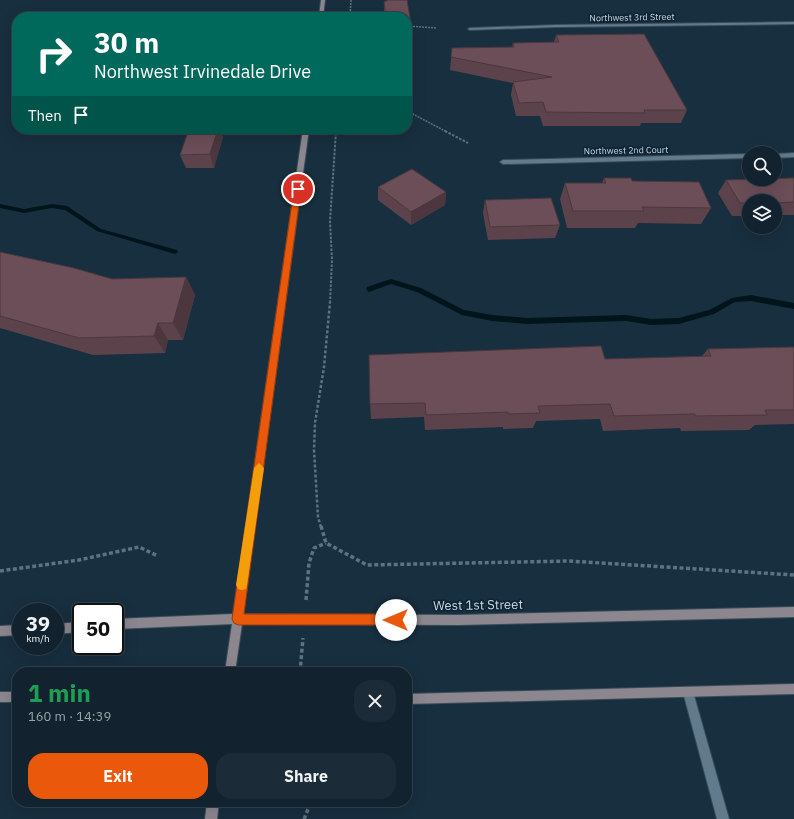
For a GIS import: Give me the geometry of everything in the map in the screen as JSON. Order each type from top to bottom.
[{"type":"main road","points":[[322,12],[323,0]]},
{"type":"main road","points":[[231,667],[305,134]]},
{"type":"main road","name":"West 1st Street","points":[[124,624],[238,619],[458,620],[794,612]]},
{"type":"main road","points":[[0,631],[12,630]]},
{"type":"main road","points":[[412,699],[794,689]]},
{"type":"main road","points":[[0,697],[12,697]]},
{"type":"main road","points":[[211,819],[212,807]]},
{"type":"street","name":"Northwest 3rd Street","points":[[470,29],[556,26],[794,23]]},
{"type":"street","points":[[782,156],[794,155]]},
{"type":"street","name":"Northwest 2nd Court","points":[[503,162],[742,156]]},
{"type":"street","points":[[688,692],[723,819]]},
{"type":"path","points":[[350,12],[351,0]]},
{"type":"path","points":[[412,26],[438,28]]},
{"type":"path","points":[[412,113],[468,143]]},
{"type":"path","points":[[336,134],[330,221],[332,260],[330,314],[324,367],[315,423],[314,450],[318,517],[326,543],[367,565],[426,565],[569,560],[794,575]]},
{"type":"path","points":[[314,548],[326,543]]},
{"type":"path","points":[[0,571],[79,560],[139,547],[158,556]]},
{"type":"path","points":[[304,819],[309,807]]},
{"type":"building","points":[[388,0],[407,0],[409,12],[385,12],[384,2]]},
{"type":"building","points":[[644,34],[687,110],[644,110],[645,113],[546,112],[543,102],[519,103],[513,82],[552,77],[451,57],[452,48],[514,47],[513,43],[559,42],[556,35]]},
{"type":"building","points":[[187,134],[216,134],[210,154],[180,155]]},
{"type":"building","points":[[412,169],[446,192],[411,212],[378,187]]},
{"type":"building","points":[[604,178],[631,178],[632,181],[699,182],[711,208],[642,207],[644,211],[573,211],[565,183],[606,183]]},
{"type":"building","points":[[782,178],[794,178],[794,202],[782,203],[782,194],[742,194],[742,203],[740,203],[726,180],[742,180],[742,186],[782,186]]},
{"type":"building","points":[[551,198],[560,225],[490,227],[485,200]]},
{"type":"building","points":[[0,252],[74,268],[112,279],[186,277],[173,323],[158,323],[154,336],[79,338],[0,316]]},
{"type":"building","points":[[601,346],[605,359],[711,356],[708,349],[794,347],[794,410],[765,410],[767,415],[695,416],[695,414],[614,416],[610,404],[538,406],[540,413],[509,414],[508,412],[426,415],[425,403],[370,404],[369,355]]},
{"type":"waterway","points":[[0,206],[24,211],[52,206],[67,208],[99,230],[175,252]]},
{"type":"waterway","points":[[369,289],[391,281],[419,290],[462,312],[492,318],[527,321],[626,318],[651,322],[679,321],[711,312],[734,300],[751,298],[794,306]]},
{"type":"slow traffic","points":[[242,585],[259,468]]},
{"type":"route","points":[[298,189],[245,558],[238,619],[396,620]]}]
